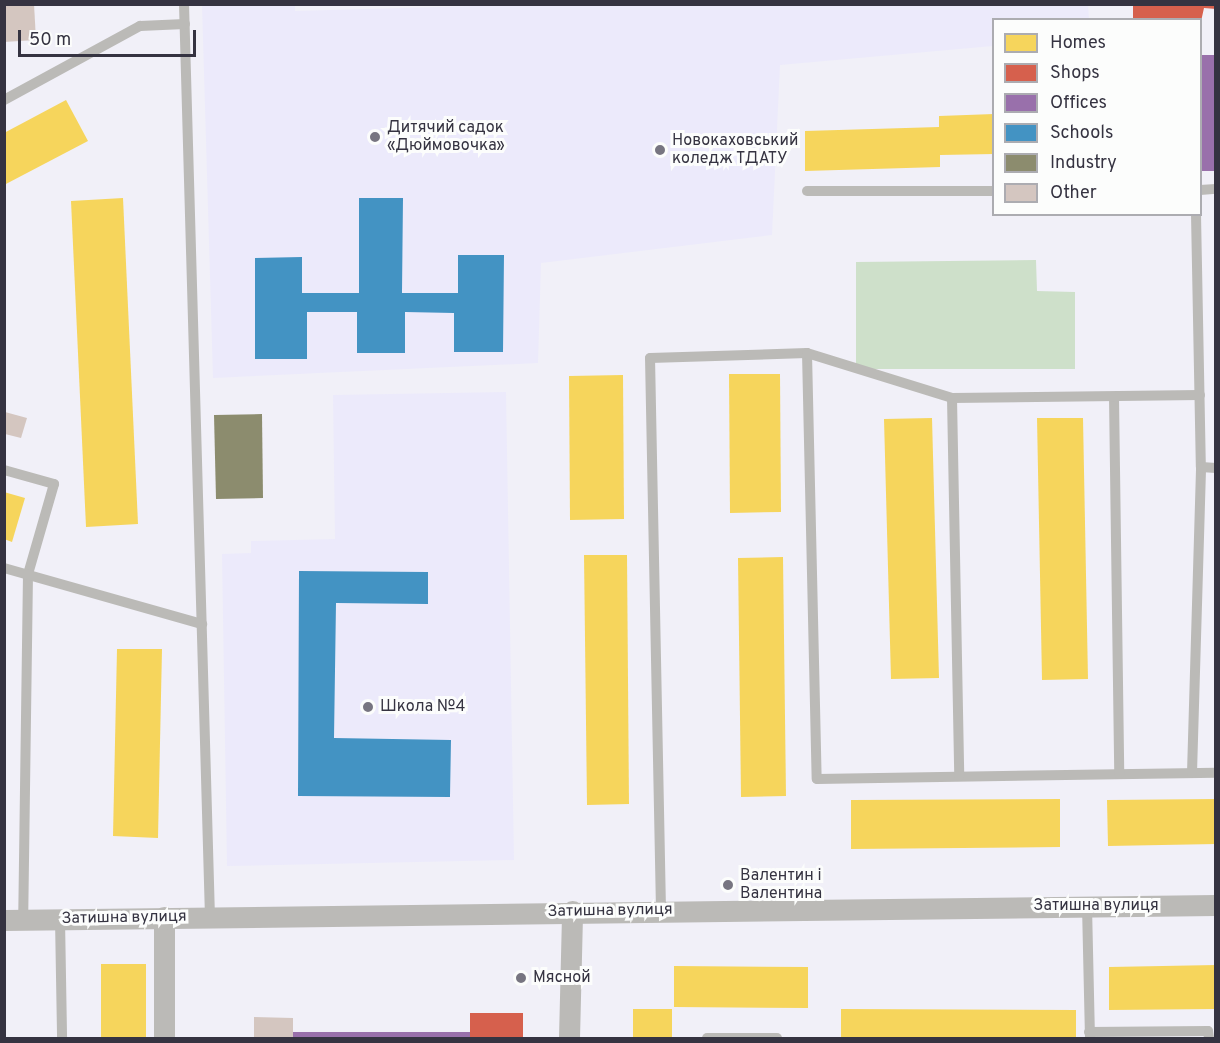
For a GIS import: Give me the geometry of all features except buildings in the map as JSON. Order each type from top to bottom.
[{"type":"street","name":"Затишна вулиця","points":[[14,920],[572,911],[1215,905]]},
{"type":"street","points":[[569,1038],[572,911]]},
{"type":"street","points":[[164,917],[164,1038]]},
{"type":"lane","points":[[184,4],[210,916]]},
{"type":"lane","points":[[4,100],[140,26],[185,24]]},
{"type":"lane","points":[[807,191],[992,190]]},
{"type":"lane","points":[[1192,773],[1201,467],[1196,216]]},
{"type":"lane","points":[[661,910],[650,358],[807,353],[952,398],[1200,395]]},
{"type":"lane","points":[[807,353],[818,778],[1215,773]]},
{"type":"lane","points":[[1114,397],[1119,774]]},
{"type":"lane","points":[[952,398],[958,776]]},
{"type":"lane","points":[[1201,467],[1215,468]]},
{"type":"lane","points":[[4,470],[54,484],[28,574],[14,920]]},
{"type":"lane","points":[[4,568],[202,624]]},
{"type":"lane","points":[[1087,906],[1090,1035],[1208,1031],[1209,1038]]},
{"type":"lane","points":[[60,919],[62,1038]]},
{"type":"lane","points":[[706,1038],[777,1038]]},
{"type":"shaded area","name":"Дитячий садок «Дюймовочка»","points":[[548,4],[1088,4],[1089,18],[992,18],[992,46],[780,65],[772,235],[541,263],[538,363],[213,378],[202,5],[295,5],[295,11]]},
{"type":"shaded area","name":"Школа №4","points":[[506,392],[514,860],[227,866],[222,554],[251,553],[251,541],[335,539],[333,395]]},
{"type":"green space","points":[[1036,260],[1037,291],[1075,292],[1075,369],[856,369],[856,262]]},
{"type":"place","name":"Дитячий садок «Дюймовочка»","points":[[375,137]]},
{"type":"place","name":"Новокаховський коледж ТДАТУ","points":[[660,150]]},
{"type":"place","name":"Школа №4","points":[[368,707]]},
{"type":"place","name":"Валентин і Валентина","points":[[728,885]]},
{"type":"place","name":"Мясной","points":[[521,978]]}]
